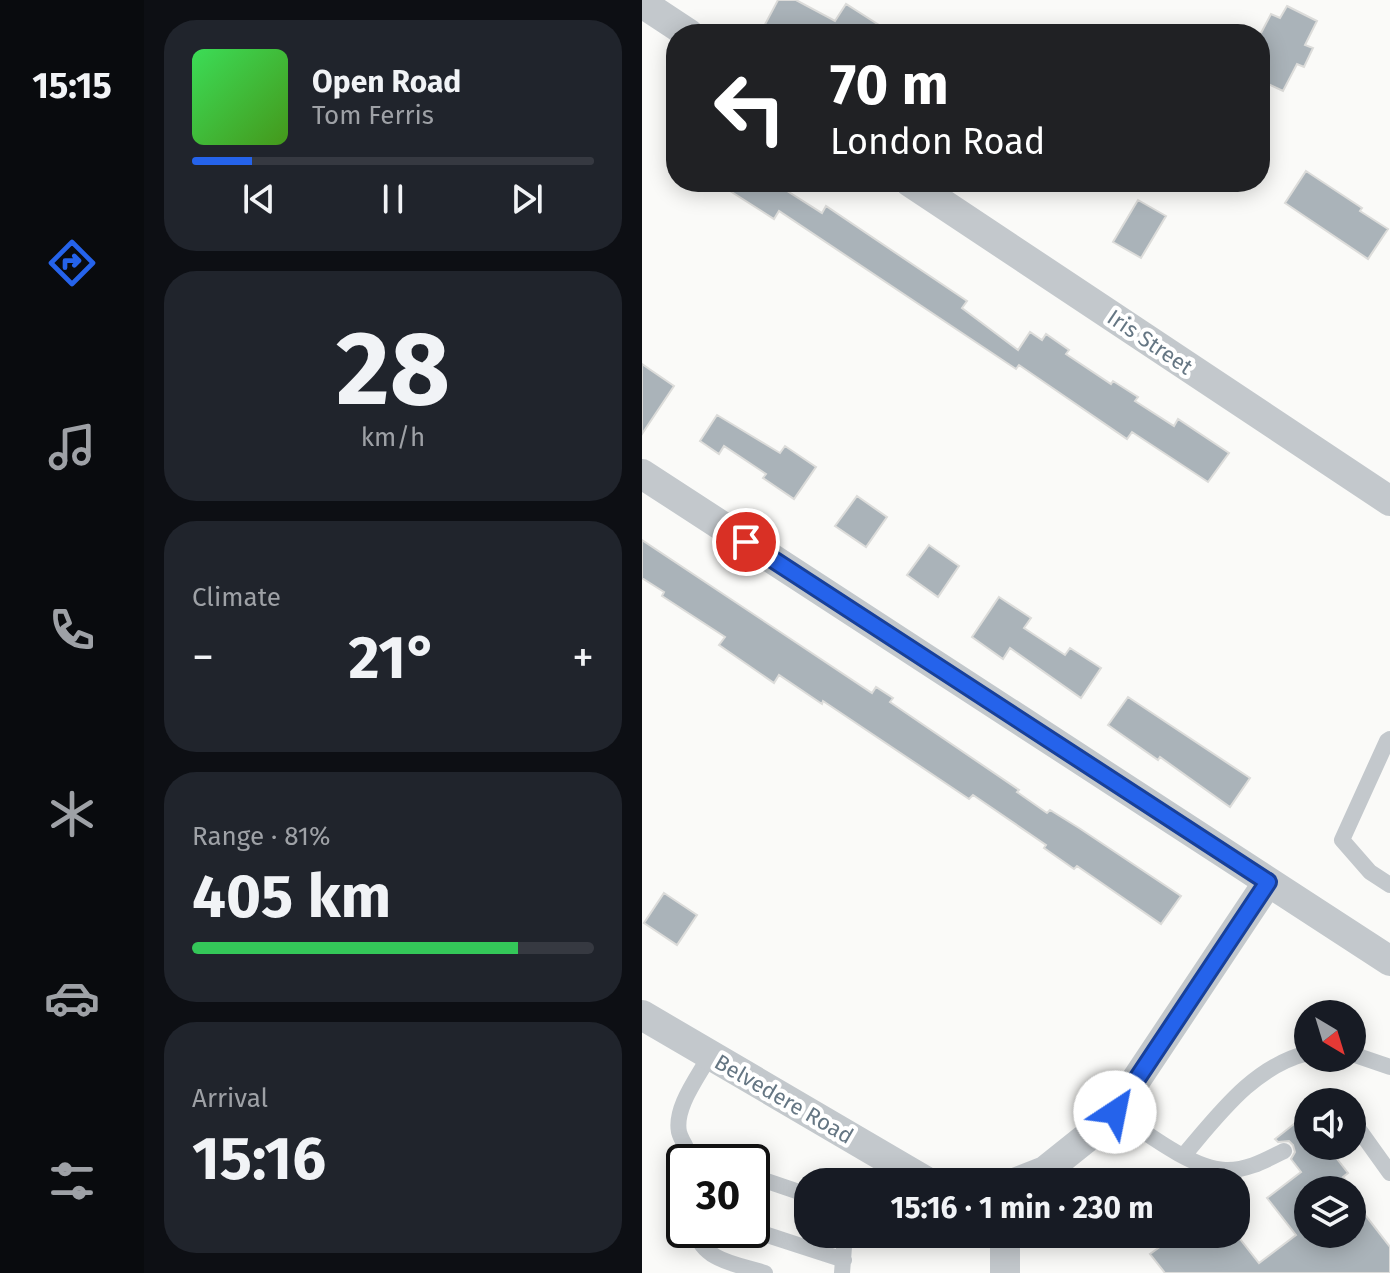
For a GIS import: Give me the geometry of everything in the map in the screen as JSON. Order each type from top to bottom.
[{"type":"street","points":[[642,3],[674,24]]},
{"type":"street","name":"Iris Street","points":[[925,192],[1390,501]]},
{"type":"street","points":[[642,474],[1390,961]]},
{"type":"street","points":[[1049,1168],[1110,1119],[1268,882]]},
{"type":"street","name":"Belvedere Road","points":[[645,1021],[710,1055],[903,1168]]},
{"type":"street","points":[[1005,1248],[1005,1273]]},
{"type":"lane","points":[[1390,739],[1342,840],[1370,872],[1390,885]]},
{"type":"lane","points":[[684,1144],[679,1131],[680,1111],[710,1055]]},
{"type":"lane","points":[[1184,1155],[1258,1075],[1294,1057]]},
{"type":"lane","points":[[1366,1059],[1390,1067]]},
{"type":"lane","points":[[1115,1112],[1162,1143],[1208,1167],[1226,1170],[1253,1166],[1284,1151]]},
{"type":"lane","points":[[1366,1140],[1390,1173]]},
{"type":"lane","points":[[770,1182],[794,1190]]},
{"type":"lane","points":[[770,1237],[843,1266]]},
{"type":"lane","points":[[703,1248],[713,1256],[765,1273]]},
{"type":"building","points":[[778,0],[796,0],[835,21],[846,4],[877,24],[765,24]]},
{"type":"building","points":[[1287,6],[1317,21],[1305,45],[1313,48],[1304,67],[1297,64],[1283,91],[1270,85],[1270,24],[1266,24],[1271,14],[1280,18]]},
{"type":"building","points":[[1306,171],[1388,229],[1368,259],[1285,203]]},
{"type":"building","points":[[732,192],[789,192],[822,213],[826,206],[967,301],[962,308],[1018,350],[1030,332],[1042,340],[1046,334],[1069,350],[1066,354],[1111,384],[1113,381],[1138,397],[1135,401],[1174,426],[1178,419],[1229,453],[1208,482],[1132,432],[1127,439],[1019,365],[1016,369],[779,211],[774,219]]},
{"type":"building","points":[[1138,200],[1166,216],[1141,258],[1113,242]]},
{"type":"building","points":[[642,364],[674,386],[642,434]]},
{"type":"building","points":[[717,415],[780,453],[785,446],[816,467],[794,499],[763,478],[766,474],[724,446],[719,454],[700,441]]},
{"type":"building","points":[[857,496],[887,517],[866,547],[835,526]]},
{"type":"building","points":[[642,540],[872,693],[876,687],[893,698],[890,702],[1019,790],[1017,792],[1047,813],[1050,810],[1181,896],[1161,924],[1077,866],[1074,869],[1044,848],[1046,845],[973,795],[969,799],[823,701],[822,704],[779,675],[774,683],[719,645],[725,637],[662,596],[664,592],[642,578]]},
{"type":"building","points":[[929,545],[959,566],[938,597],[907,575]]},
{"type":"building","points":[[999,597],[1031,618],[1024,628],[1065,655],[1070,648],[1101,668],[1081,698],[1010,648],[1003,659],[972,637]]},
{"type":"building","points":[[1128,697],[1250,778],[1230,807],[1160,757],[1158,760],[1108,725]]},
{"type":"building","points":[[664,893],[697,915],[677,945],[644,923]]},
{"type":"building","points":[[1294,1124],[1294,1148],[1289,1141],[1278,1142],[1275,1139]]},
{"type":"building","points":[[1294,1154],[1294,1160],[1338,1160],[1348,1173],[1344,1176],[1296,1176],[1301,1172],[1291,1159]]},
{"type":"building","points":[[1294,1177],[1294,1232],[1267,1198]]},
{"type":"building","points":[[1366,1216],[1390,1247],[1390,1273],[1165,1273],[1150,1254],[1158,1248],[1247,1248],[1259,1263],[1294,1237],[1294,1248],[1366,1248]]},
{"type":"route","points":[[746,542],[1268,882],[1115,1112]]}]
